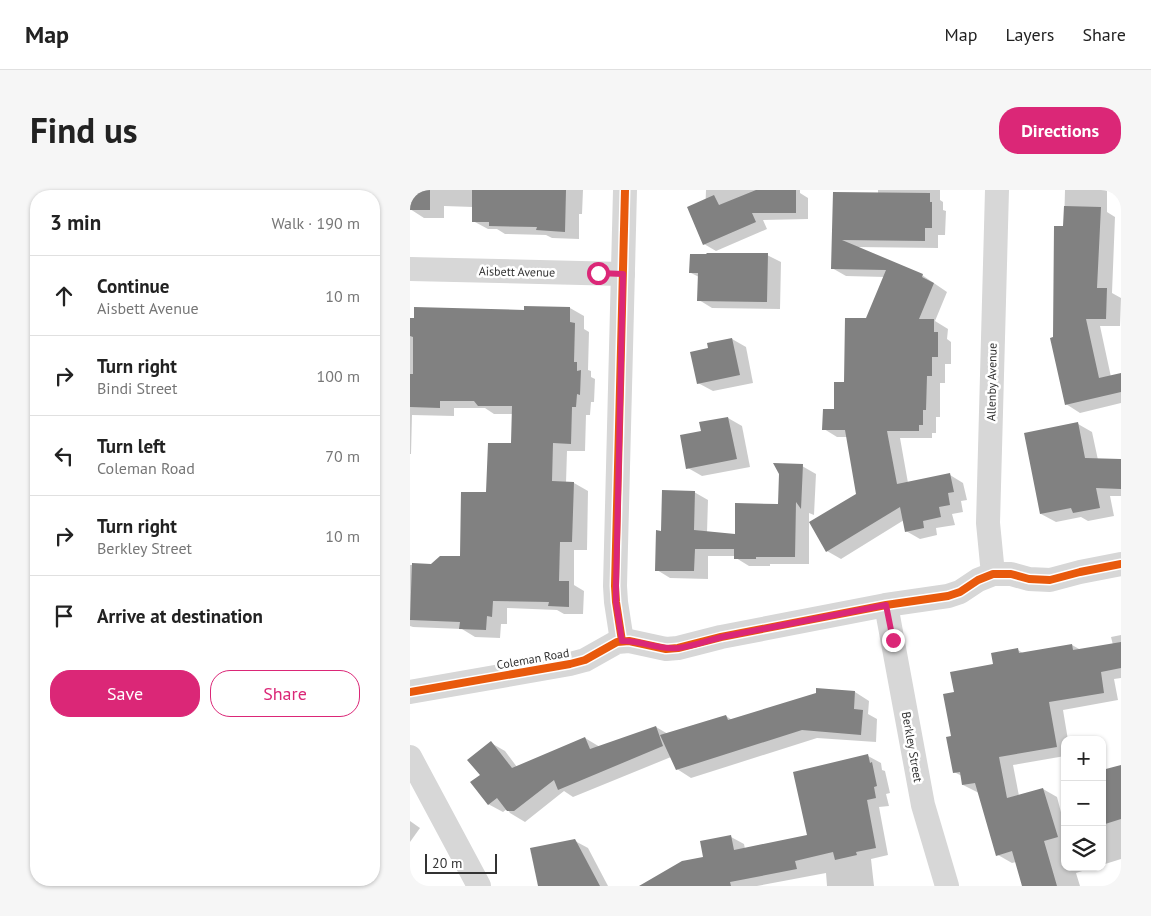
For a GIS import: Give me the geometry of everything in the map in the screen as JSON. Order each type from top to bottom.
[{"type":"street","points":[[626,190],[616,586],[616,602],[622,641],[666,649],[678,648],[721,637],[886,605],[948,596],[960,592],[978,580],[993,574],[1012,574],[1029,579],[1050,580],[1121,564]]},
{"type":"street","name":"Allenby Avenue","points":[[993,574],[988,523],[997,190]]},
{"type":"street","name":"Aisbett Avenue","points":[[410,269],[623,274]]},
{"type":"street","name":"Berkley Street","points":[[886,605],[923,805],[947,886]]},
{"type":"street","name":"Coleman Road","points":[[410,692],[570,664],[585,660],[612,644],[622,641]]},
{"type":"street","points":[[410,757],[479,886]]},
{"type":"building","points":[[410,190],[430,190],[430,210],[410,210]]},
{"type":"building","points":[[472,190],[566,190],[565,232],[536,230],[537,227],[489,226],[489,222],[472,222]]},
{"type":"building","points":[[756,190],[796,190],[796,213],[752,213],[756,222],[703,245],[687,207],[714,195],[719,205]]},
{"type":"building","points":[[833,192],[930,193],[932,228],[925,228],[925,241],[842,240],[923,274],[922,277],[934,283],[919,319],[934,319],[934,332],[938,332],[938,357],[932,357],[932,376],[927,376],[926,410],[923,410],[923,425],[919,425],[919,431],[887,431],[897,484],[950,473],[954,492],[948,493],[950,505],[939,507],[941,517],[923,521],[924,528],[905,532],[900,507],[826,552],[809,522],[856,494],[845,430],[822,430],[823,409],[834,409],[834,382],[844,382],[845,318],[866,318],[886,270],[831,269]]},
{"type":"building","points":[[1064,206],[1101,207],[1097,288],[1107,288],[1106,319],[1086,319],[1099,378],[1121,373],[1121,392],[1065,405],[1050,338],[1053,337],[1054,226],[1063,226]]},
{"type":"building","points":[[768,253],[767,302],[697,301],[698,273],[689,273],[690,254]]},
{"type":"building","points":[[524,306],[570,307],[570,322],[575,323],[574,362],[577,362],[577,371],[581,370],[580,395],[577,394],[576,407],[572,407],[571,444],[553,443],[552,481],[574,482],[572,542],[560,542],[559,581],[569,581],[569,607],[548,606],[549,602],[493,601],[492,617],[487,616],[486,630],[459,629],[460,622],[410,620],[412,563],[431,564],[440,556],[460,556],[461,492],[486,492],[488,443],[511,443],[512,406],[478,406],[474,401],[440,401],[440,408],[410,407],[410,374],[413,374],[413,337],[410,336],[410,318],[414,318],[414,307],[524,310]]},
{"type":"building","points":[[732,338],[740,375],[697,384],[690,352],[708,348],[707,343]]},
{"type":"building","points":[[728,417],[737,459],[686,469],[680,435],[701,431],[699,422]]},
{"type":"building","points":[[1078,422],[1085,458],[1121,459],[1121,489],[1096,488],[1100,508],[1073,513],[1071,508],[1040,514],[1024,433]]},
{"type":"building","points":[[773,463],[803,464],[801,509],[796,502],[795,557],[734,559],[734,549],[695,549],[694,571],[655,571],[656,530],[661,531],[662,490],[695,491],[694,530],[735,534],[735,503],[778,504],[779,474]]},
{"type":"building","points":[[1121,642],[1121,668],[1101,672],[1104,693],[1049,702],[1057,747],[999,757],[1007,798],[1043,788],[1058,837],[1044,841],[1057,886],[1022,886],[1012,851],[996,856],[975,783],[962,785],[960,772],[953,773],[946,737],[951,736],[943,694],[954,692],[950,672],[993,664],[991,653],[1018,648],[1019,653],[1072,644],[1073,650]]},
{"type":"building","points":[[816,688],[855,691],[854,709],[863,710],[861,735],[802,730],[676,770],[660,735],[726,715],[728,720],[816,693]]},
{"type":"building","points":[[656,726],[663,746],[558,790],[554,780],[514,811],[507,811],[497,798],[488,805],[470,782],[480,775],[467,760],[491,741],[512,768],[585,737],[590,749]]},
{"type":"building","points":[[868,754],[870,763],[872,762],[877,786],[874,787],[876,798],[867,800],[876,848],[856,852],[857,855],[835,860],[833,852],[795,861],[797,869],[730,882],[731,886],[639,886],[682,861],[703,857],[700,841],[731,835],[734,850],[807,835],[793,772]]},
{"type":"building","points":[[1121,765],[1121,819],[1106,824],[1106,781],[1106,769]]},
{"type":"building","points":[[575,839],[600,886],[538,886],[530,848]]},
{"type":"cycle path","points":[[622,641],[615,586],[625,190]]},
{"type":"cycle path","points":[[410,692],[570,664],[585,660],[617,642],[629,641],[666,649],[678,648],[721,637],[886,605],[948,596],[960,592],[978,580],[993,574],[1011,574],[1029,579],[1050,580],[1121,564]]},
{"type":"route","points":[[598,273],[623,274],[616,586],[616,602],[622,641],[666,649],[678,648],[721,637],[886,605],[893,640]]}]
